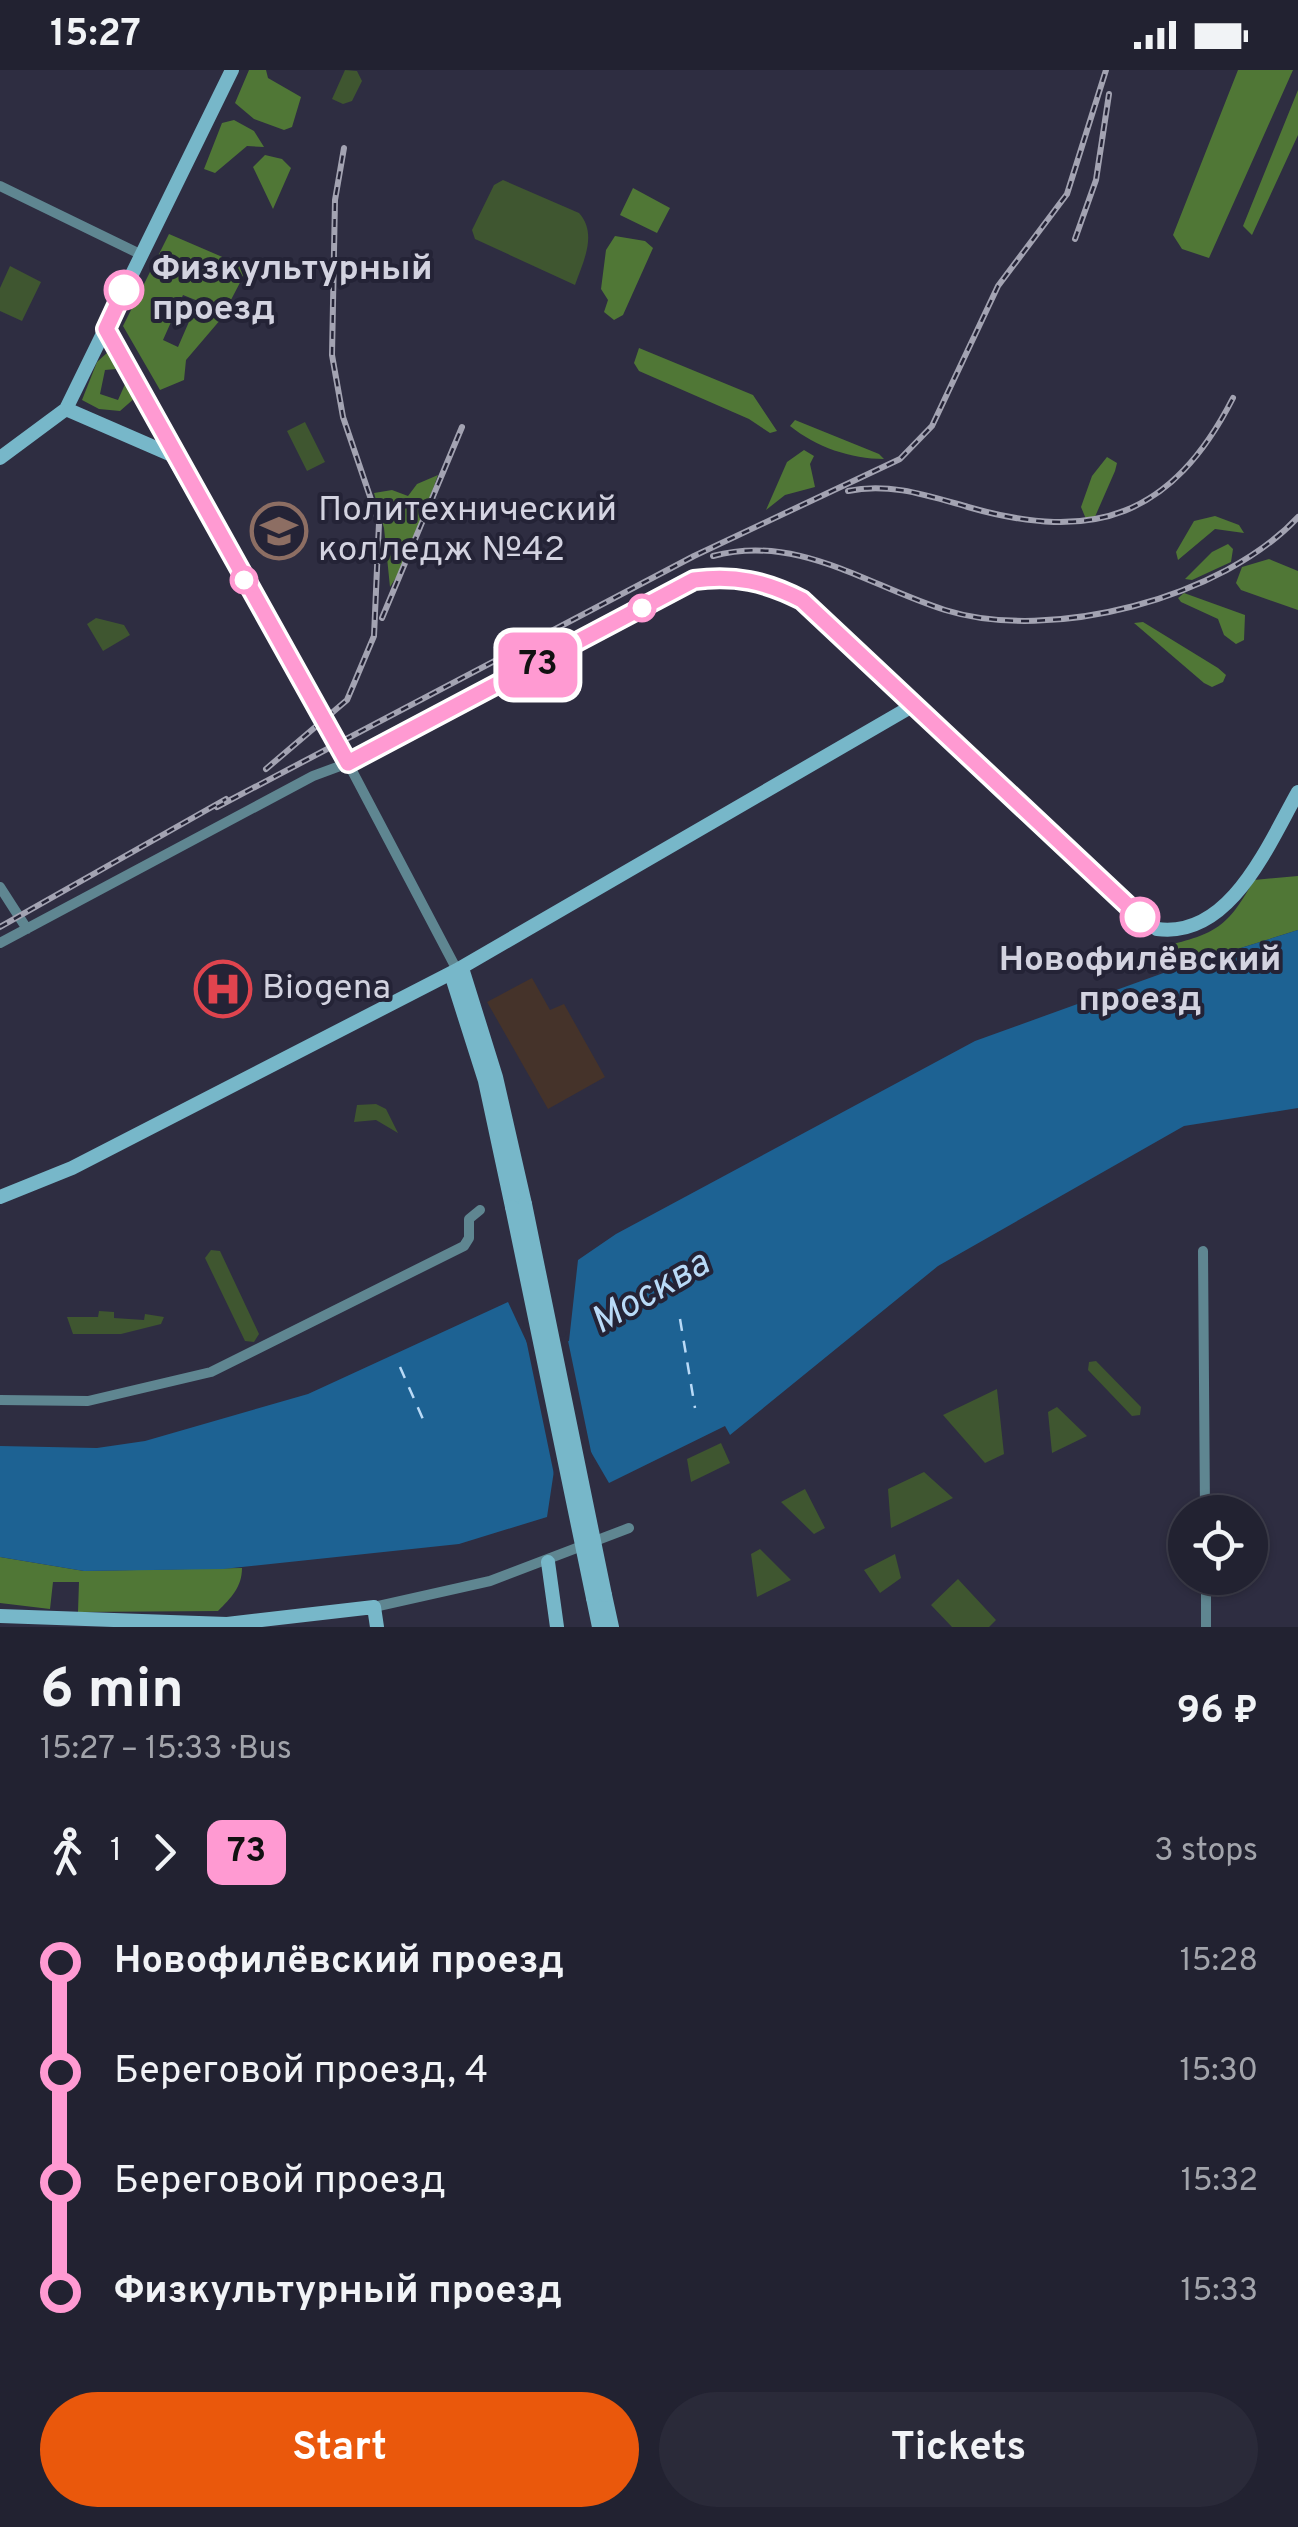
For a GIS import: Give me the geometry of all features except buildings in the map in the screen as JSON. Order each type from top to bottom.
[{"type":"street","points":[[0,458],[66,408],[232,70]]},
{"type":"street","points":[[0,186],[142,255]]},
{"type":"street","points":[[106,329],[172,455],[348,763],[457,970],[496,1077],[518,1205],[599,1596],[612,1627]]},
{"type":"street","points":[[66,408],[172,455]]},
{"type":"street","points":[[0,943],[694,580],[730,575],[773,585],[802,600],[1157,929],[1176,932],[1212,918],[1232,899],[1298,792]]},
{"type":"street","points":[[0,1196],[72,1168],[457,970],[914,705]]},
{"type":"street","points":[[0,887],[27,929]]},
{"type":"street","points":[[0,1400],[88,1401],[212,1372],[464,1246],[469,1240],[468,1221],[480,1210]]},
{"type":"street","points":[[1203,1251],[1204,1495]]},
{"type":"street","points":[[0,1616],[227,1624],[374,1607],[490,1581],[630,1528]]},
{"type":"street","points":[[548,1562],[557,1627]]},
{"type":"street","points":[[1206,1595],[1206,1627]]},
{"type":"street","points":[[599,1596],[599,1627]]},
{"type":"street","points":[[374,1607],[377,1627]]},
{"type":"shaded area","points":[[532,978],[550,1010],[564,1004],[605,1077],[548,1109],[487,1002]]},
{"type":"green space","points":[[249,70],[266,70],[268,78],[301,97],[292,127],[284,130],[254,119],[235,103]]},
{"type":"green space","points":[[345,70],[357,71],[362,81],[352,101],[343,104],[332,99]]},
{"type":"green space","points":[[1238,70],[1293,70],[1209,258],[1182,249],[1173,235]]},
{"type":"green space","points":[[1298,90],[1298,135],[1252,235],[1243,226]]},
{"type":"green space","points":[[234,120],[254,131],[264,147],[247,146],[215,173],[204,169],[222,123]]},
{"type":"green space","points":[[265,155],[282,159],[291,168],[273,209],[253,167]]},
{"type":"green space","points":[[503,180],[579,213],[585,221],[587,248],[575,285],[475,239],[472,230],[494,185]]},
{"type":"green space","points":[[633,188],[670,208],[657,233],[620,215]]},
{"type":"green space","points":[[169,234],[241,265],[245,273],[221,319],[186,360],[184,380],[160,390],[123,326]],"holes":[[[183,295],[198,301],[178,347],[163,340]]]},
{"type":"green space","points":[[615,236],[645,241],[653,248],[623,315],[614,320],[604,312],[608,300],[601,289],[606,250]]},
{"type":"green space","points":[[10,266],[41,282],[22,321],[0,311],[0,288]]},
{"type":"green space","points":[[639,348],[753,395],[777,431],[770,433],[749,419],[639,371],[634,363]]},
{"type":"green space","points":[[109,351],[120,364],[116,369],[105,370],[100,394],[118,400],[126,382],[136,397],[120,411],[99,409],[82,400],[97,362]]},
{"type":"green space","points":[[795,420],[884,459],[859,457],[822,446],[790,426]]},
{"type":"green space","points":[[305,422],[325,462],[307,471],[287,431]]},
{"type":"green space","points":[[804,450],[814,456],[810,464],[815,487],[785,495],[766,510],[787,462]]},
{"type":"green space","points":[[1107,457],[1117,463],[1115,471],[1094,519],[1086,519],[1081,507],[1092,476]]},
{"type":"green space","points":[[438,475],[406,562],[390,587],[384,528],[374,493],[392,490],[408,496],[417,484]]},
{"type":"green space","points":[[1215,516],[1239,525],[1244,533],[1215,529],[1178,560],[1176,552],[1194,521]]},
{"type":"green space","points":[[1228,544],[1233,549],[1231,562],[1192,580],[1185,579],[1212,552]]},
{"type":"green space","points":[[1269,559],[1298,571],[1298,610],[1241,590],[1236,583],[1242,567]]},
{"type":"green space","points":[[1184,593],[1245,615],[1244,640],[1236,644],[1224,635],[1218,619],[1181,602],[1178,598]]},
{"type":"green space","points":[[96,618],[124,625],[130,635],[103,651],[87,624]]},
{"type":"green space","points":[[1143,622],[1218,668],[1226,675],[1223,682],[1212,687],[1204,683],[1134,623]]},
{"type":"green space","points":[[1298,876],[1298,930],[1180,967],[1169,945],[1200,936],[1221,924],[1254,880]]},
{"type":"green space","points":[[376,1104],[386,1109],[398,1133],[376,1120],[354,1122],[357,1105]]},
{"type":"green space","points":[[211,1250],[220,1251],[259,1334],[254,1342],[245,1341],[205,1258]]},
{"type":"green space","points":[[99,1311],[114,1312],[114,1318],[144,1320],[145,1314],[164,1317],[161,1324],[121,1334],[73,1334],[67,1317],[98,1317]]},
{"type":"green space","points":[[1096,1361],[1141,1407],[1140,1415],[1132,1416],[1088,1370],[1089,1362]]},
{"type":"green space","points":[[997,1389],[1004,1454],[985,1463],[943,1415]]},
{"type":"green space","points":[[1057,1407],[1087,1436],[1052,1453],[1048,1412]]},
{"type":"green space","points":[[721,1443],[730,1463],[691,1482],[687,1459]]},
{"type":"green space","points":[[924,1472],[953,1498],[891,1528],[888,1489]]},
{"type":"green space","points":[[805,1489],[825,1528],[814,1534],[781,1502]]},
{"type":"green space","points":[[760,1549],[791,1580],[757,1597],[751,1554]]},
{"type":"green space","points":[[895,1554],[901,1578],[880,1593],[864,1570]]},
{"type":"green space","points":[[0,1557],[84,1571],[242,1568],[242,1575],[238,1587],[218,1611],[78,1612],[79,1582],[53,1582],[50,1609],[0,1603]]},
{"type":"green space","points":[[958,1579],[996,1620],[989,1627],[952,1627],[931,1605]]},
{"type":"water","name":"Москва","points":[[1298,930],[1298,1108],[1184,1126],[938,1266],[730,1435],[725,1426],[609,1483],[591,1452],[555,1464],[547,1517],[459,1544],[223,1569],[84,1571],[0,1557],[0,1446],[97,1448],[145,1441],[308,1394],[508,1302],[528,1345],[569,1341],[578,1260],[616,1234],[975,1041],[1180,967]]},
{"type":"pier","points":[[522,1320],[531,1340],[565,1336],[566,1331],[594,1466],[589,1458],[560,1468],[557,1489]]},
{"type":"ferry route","points":[[680,1319],[695,1408]]},
{"type":"ferry route","points":[[400,1367],[426,1426]]},
{"type":"railway","points":[[217,807],[694,556],[900,459],[932,426],[998,286],[1067,194],[1106,70]]},
{"type":"railway","points":[[1075,239],[1096,180],[1109,94]]},
{"type":"railway","points":[[266,769],[347,700],[374,636],[379,523],[343,417],[332,355],[335,200],[344,148]]},
{"type":"railway","points":[[848,491],[894,489],[1013,518],[1091,520],[1125,511],[1156,494],[1184,470],[1233,398]]},
{"type":"railway","points":[[382,618],[462,427]]},
{"type":"railway","points":[[713,556],[774,551],[832,565],[945,610],[988,619],[1034,621],[1133,606],[1181,591],[1266,546],[1298,517]]},
{"type":"railway","points":[[0,927],[226,799]]},
{"type":"bus line","name":"73","points":[[124,290],[106,329],[172,455],[348,763],[463,706],[694,580],[730,575],[773,585],[802,600],[1140,917]]},
{"type":"place","name":"Физкультурный проезд","points":[[124,290]]},
{"type":"place","name":"Политехнический колледж №42","points":[[279,531]]},
{"type":"place","name":"Новофилёвский проезд","points":[[1140,917]]},
{"type":"place","name":"Biogena","points":[[223,989]]}]
